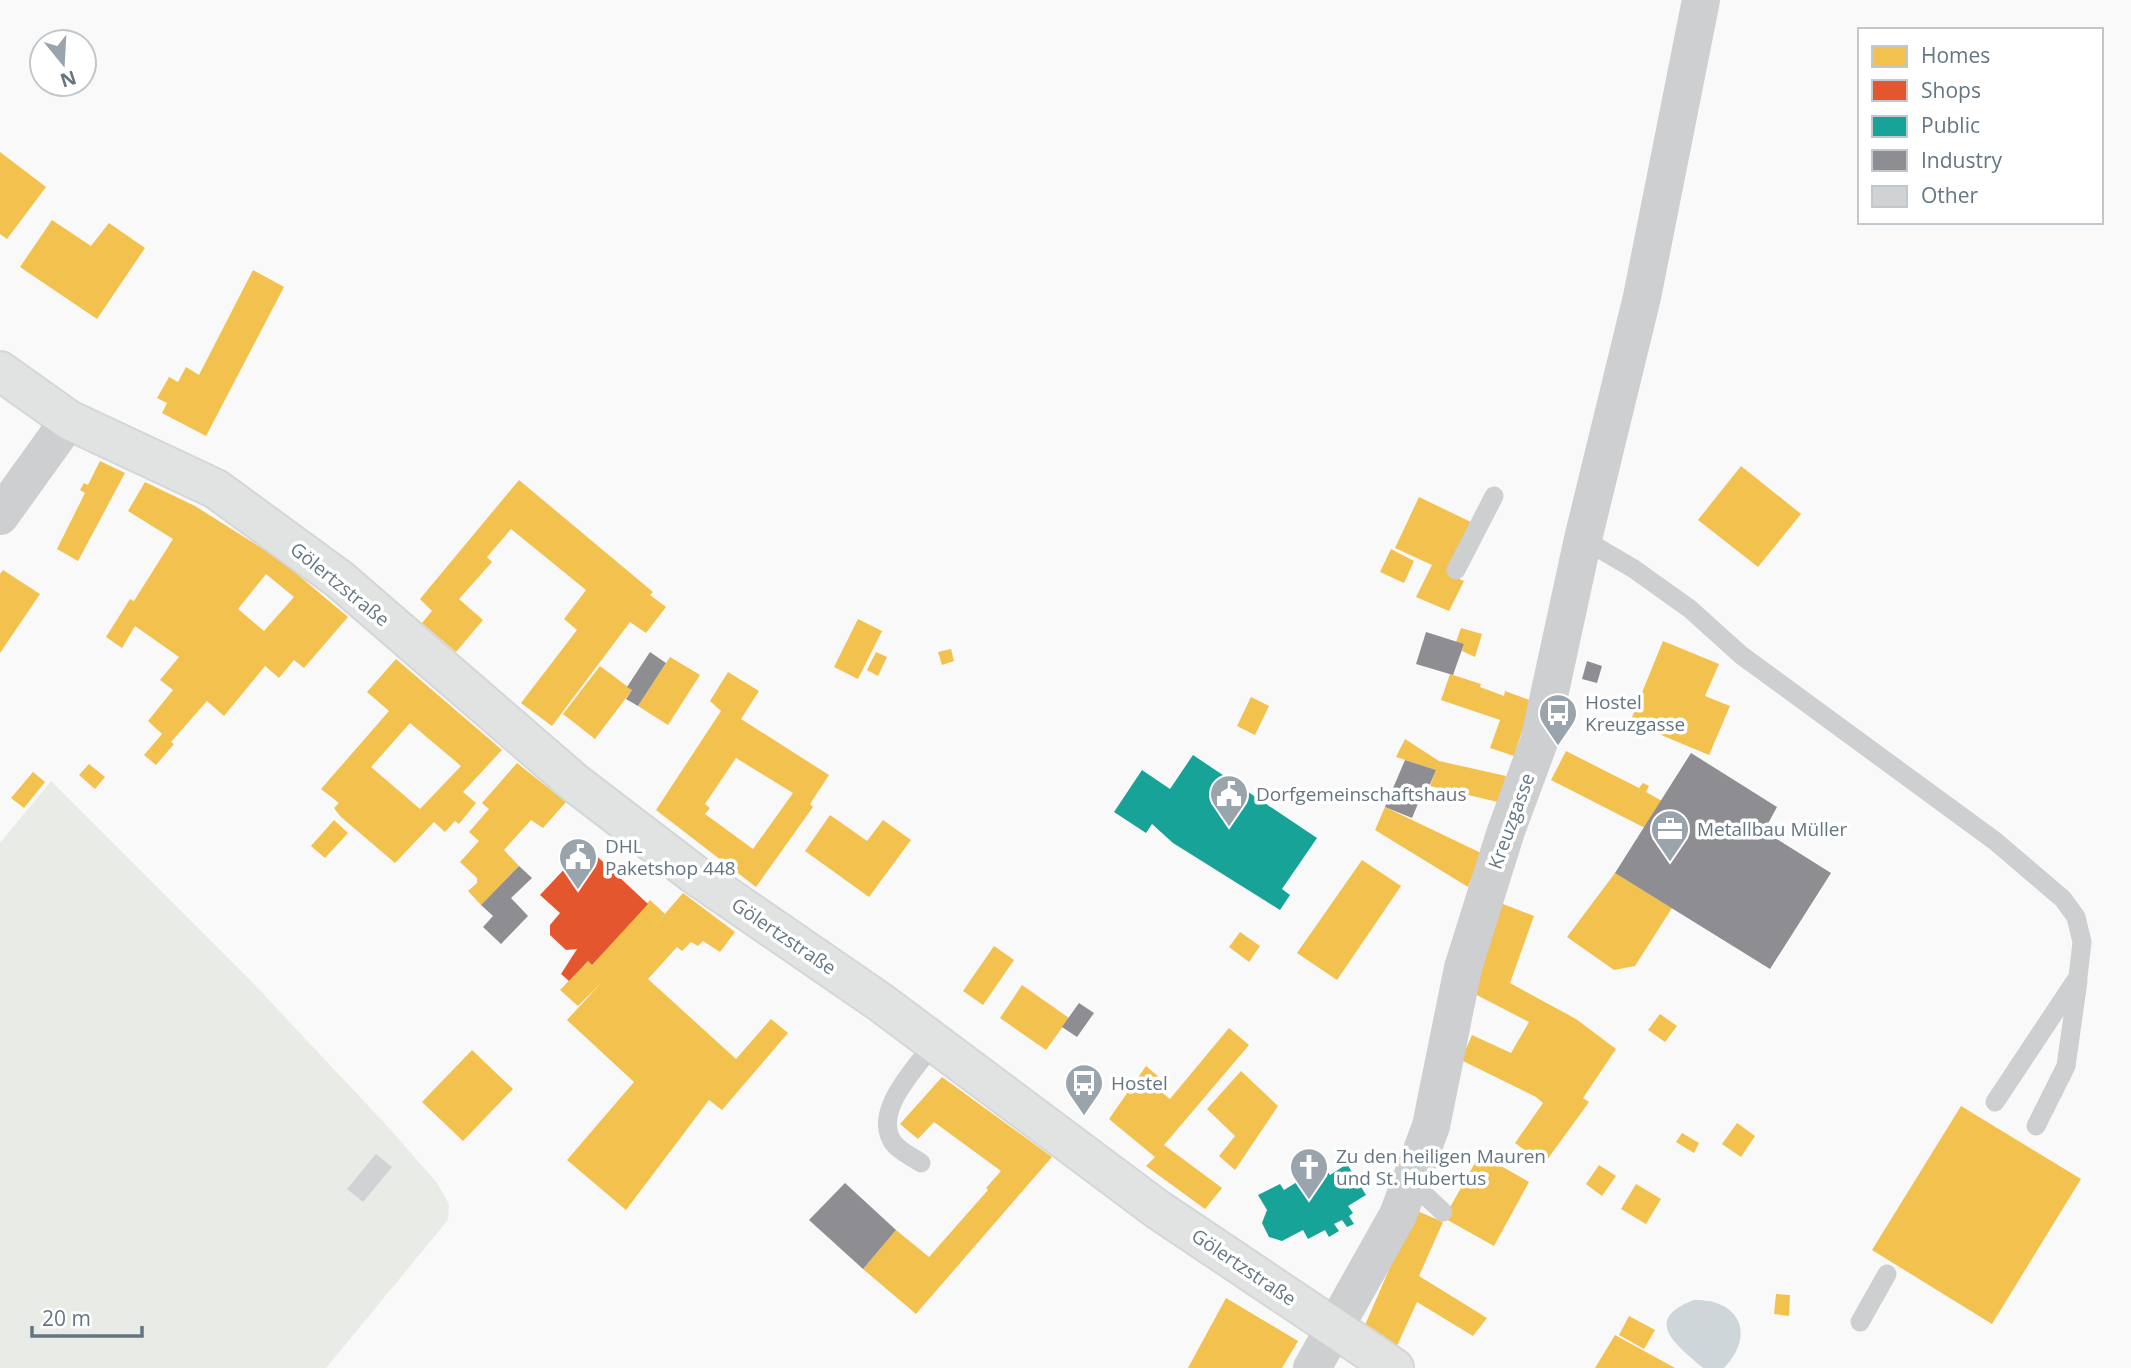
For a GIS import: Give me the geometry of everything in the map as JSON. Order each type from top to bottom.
[{"type":"street","name":"Kreuzgasse","points":[[1312,1368],[1398,1214],[1431,1126],[1462,968],[1506,831],[1539,742],[1583,539],[1642,297],[1701,0]]},
{"type":"street","name":"Gölertzstraße","points":[[0,371],[69,420],[216,488],[339,579],[584,790],[694,874],[880,1002],[1157,1209],[1394,1368]]},
{"type":"street","points":[[0,516],[69,420]]},
{"type":"lane","points":[[1456,570],[1494,496]]},
{"type":"lane","points":[[1583,539],[1634,569],[1690,609],[1741,655],[1995,841],[2063,900],[2076,917],[2082,942],[2078,977],[2066,1066],[2036,1126]]},
{"type":"lane","points":[[1995,1102],[2078,977]]},
{"type":"lane","points":[[921,1163],[895,1146],[886,1126],[890,1105],[934,1043]]},
{"type":"lane","points":[[1411,1182],[1443,1212]]},
{"type":"lane","points":[[1860,1322],[1887,1274]]},
{"type":"shaded area","points":[[51,781],[253,983],[389,1128],[437,1183],[449,1204],[448,1220],[326,1368],[0,1368],[0,843]]},
{"type":"shaded area","points":[[1694,1300],[1710,1301],[1723,1306],[1732,1312],[1738,1321],[1741,1332],[1739,1343],[1734,1356],[1724,1368],[1703,1368],[1669,1333],[1669,1316]]},
{"type":"building: Homes","points":[[0,152],[46,187],[7,239],[0,234]]},
{"type":"building: Homes","points":[[52,220],[91,246],[109,223],[145,248],[97,319],[20,267]]},
{"type":"building: Homes","points":[[253,270],[284,287],[206,436],[162,413],[167,403],[157,398],[169,377],[178,382],[186,367],[199,375]]},
{"type":"building: Homes","points":[[100,461],[125,473],[78,561],[57,549],[85,493],[80,490],[84,483],[88,485]]},
{"type":"building: Homes","points":[[1741,466],[1801,514],[1758,567],[1698,520]]},
{"type":"building: Homes","points":[[519,480],[653,592],[650,595],[666,607],[646,633],[630,622],[552,726],[521,703],[577,630],[564,619],[586,590],[511,529],[487,557],[492,562],[459,599],[483,620],[456,652],[422,623],[432,611],[420,599]]},
{"type":"building: Homes","points":[[145,482],[195,506],[279,559],[348,617],[304,668],[294,660],[279,678],[265,666],[224,716],[207,701],[171,742],[174,744],[156,765],[144,755],[162,734],[148,721],[173,690],[160,680],[179,657],[135,626],[122,648],[106,637],[130,599],[134,601],[173,539],[128,511]],"holes":[[[266,574],[294,597],[264,631],[238,609]]]},
{"type":"building: Homes","points":[[1419,497],[1473,523],[1448,574],[1464,581],[1449,611],[1416,597],[1432,565],[1395,548]]},
{"type":"building: Homes","points":[[1391,549],[1414,561],[1404,583],[1380,572]]},
{"type":"building: Homes","points":[[3,570],[40,594],[0,653],[0,574]]},
{"type":"building: Homes","points":[[858,619],[882,631],[858,679],[834,667]]},
{"type":"building: Homes","points":[[1461,628],[1482,634],[1475,657],[1462,651],[1464,644],[1456,642]]},
{"type":"building: Homes","points":[[1663,641],[1719,664],[1705,696],[1730,706],[1709,755],[1630,722]]},
{"type":"building: Homes","points":[[951,649],[954,661],[942,665],[938,652]]},
{"type":"building: Homes","points":[[876,652],[887,657],[878,676],[867,670]]},
{"type":"building: Homes","points":[[670,657],[700,675],[668,725],[638,706]]},
{"type":"building: Homes","points":[[396,659],[502,750],[463,792],[476,803],[459,824],[455,821],[445,832],[434,822],[395,863],[341,817],[334,808],[339,803],[321,789],[389,711],[367,692]],"holes":[[[410,723],[461,766],[420,809],[371,767]]]},
{"type":"building: Homes","points":[[600,666],[632,690],[595,739],[563,714]]},
{"type":"building: Homes","points":[[728,672],[759,691],[741,719],[829,775],[810,804],[813,807],[756,887],[656,810],[721,711],[710,701]],"holes":[[[736,758],[793,793],[753,849],[705,814],[710,808],[705,804]]]},
{"type":"building: Homes","points":[[1450,674],[1481,684],[1480,687],[1504,696],[1505,691],[1532,701],[1514,756],[1490,748],[1500,720],[1441,700]]},
{"type":"building: Homes","points":[[1251,697],[1269,706],[1255,735],[1237,726]]},
{"type":"building: Homes","points":[[1405,739],[1439,761],[1506,776],[1498,802],[1430,786],[1436,770],[1396,757]]},
{"type":"building: Homes","points":[[1566,751],[1639,788],[1643,783],[1649,786],[1646,792],[1662,801],[1645,828],[1551,780]]},
{"type":"building: Homes","points":[[517,763],[566,802],[543,828],[531,820],[504,850],[519,866],[481,905],[468,891],[477,883],[477,878],[460,862],[479,841],[469,832],[489,809],[482,803]]},
{"type":"building: Homes","points":[[89,764],[105,777],[95,789],[79,775]]},
{"type":"building: Homes","points":[[33,772],[45,782],[24,808],[11,798]]},
{"type":"building: Homes","points":[[1385,807],[1481,853],[1468,887],[1375,830]]},
{"type":"building: Homes","points":[[830,815],[867,841],[883,820],[911,840],[869,897],[805,851]]},
{"type":"building: Homes","points":[[334,820],[348,833],[325,858],[311,846]]},
{"type":"building: Homes","points":[[1362,860],[1401,886],[1337,980],[1297,953]]},
{"type":"building: Homes","points":[[1615,873],[1672,908],[1635,966],[1614,970],[1567,937]]},
{"type":"building: Homes","points":[[683,893],[735,932],[720,952],[703,941],[698,946],[691,942],[682,951],[677,947],[648,979],[736,1059],[771,1019],[788,1033],[722,1110],[709,1100],[626,1210],[567,1160],[634,1082],[567,1020],[602,982],[578,1006],[560,990],[588,961],[592,965],[650,900],[665,914]]},
{"type":"building: Homes","points":[[1498,902],[1534,916],[1510,983],[1576,1019],[1616,1049],[1583,1098],[1589,1102],[1544,1164],[1515,1143],[1543,1103],[1461,1060],[1472,1035],[1511,1053],[1529,1022],[1469,991]]},
{"type":"building: Homes","points":[[1240,932],[1260,946],[1249,962],[1229,947]]},
{"type":"building: Homes","points":[[994,946],[1014,960],[983,1005],[963,991]]},
{"type":"building: Homes","points":[[1022,985],[1069,1018],[1046,1050],[1000,1018]]},
{"type":"building: Homes","points":[[1660,1014],[1677,1026],[1665,1042],[1648,1030]]},
{"type":"building: Homes","points":[[1229,1028],[1249,1045],[1164,1145],[1222,1188],[1205,1209],[1146,1166],[1155,1157],[1109,1119],[1146,1066],[1166,1083],[1160,1091],[1170,1099]]},
{"type":"building: Homes","points":[[472,1050],[513,1089],[463,1141],[422,1102]]},
{"type":"building: Homes","points":[[1241,1071],[1278,1106],[1235,1170],[1219,1156],[1235,1136],[1207,1109]]},
{"type":"building: Homes","points":[[942,1077],[1052,1157],[916,1314],[863,1269],[896,1230],[929,1257],[988,1190],[986,1188],[1001,1171],[934,1122],[918,1139],[900,1124]]},
{"type":"building: Homes","points":[[1961,1106],[2081,1179],[1992,1324],[1872,1250]]},
{"type":"building: Homes","points":[[1737,1123],[1755,1136],[1741,1157],[1722,1144]]},
{"type":"building: Homes","points":[[1682,1133],[1699,1143],[1694,1153],[1676,1142]]},
{"type":"building: Homes","points":[[1480,1154],[1529,1182],[1494,1246],[1444,1218]]},
{"type":"building: Homes","points":[[1599,1165],[1616,1176],[1602,1196],[1586,1184]]},
{"type":"building: Homes","points":[[1636,1184],[1661,1199],[1646,1224],[1621,1209]]},
{"type":"building: Homes","points":[[1415,1210],[1443,1222],[1419,1276],[1487,1318],[1473,1336],[1417,1302],[1396,1348],[1365,1325]]},
{"type":"building: Homes","points":[[1776,1294],[1790,1295],[1789,1316],[1774,1314]]},
{"type":"building: Homes","points":[[1226,1298],[1298,1341],[1282,1368],[1188,1368]]},
{"type":"building: Homes","points":[[1629,1316],[1655,1330],[1644,1349],[1619,1335]]},
{"type":"building: Homes","points":[[1615,1335],[1675,1368],[1595,1368]]},
{"type":"building: Shops","points":[[586,846],[648,904],[592,965],[588,961],[569,981],[561,974],[577,949],[566,950],[550,935],[550,925],[560,913],[540,895]]},
{"type":"building: Public","name":"Dorfgemeinschaftshaus","points":[[1193,755],[1317,838],[1282,889],[1290,895],[1280,910],[1173,843],[1152,824],[1146,833],[1114,812],[1142,770],[1170,789]]},
{"type":"building: Public","name":"Zu den heiligen Mauren und St. Hubertus","points":[[1347,1164],[1366,1195],[1348,1206],[1353,1213],[1349,1216],[1354,1224],[1347,1227],[1342,1220],[1334,1224],[1339,1231],[1329,1237],[1325,1230],[1308,1239],[1303,1230],[1282,1241],[1269,1237],[1262,1223],[1267,1210],[1258,1195],[1280,1184],[1284,1190],[1323,1166],[1330,1175]]},
{"type":"building: Industry","points":[[1426,632],[1464,644],[1453,675],[1416,664]]},
{"type":"building: Industry","points":[[650,652],[666,663],[638,706],[626,699],[632,690],[627,687]]},
{"type":"building: Industry","points":[[1587,661],[1602,666],[1597,683],[1582,679]]},
{"type":"building: Industry","points":[[1691,753],[1777,807],[1764,831],[1831,873],[1770,969],[1615,873]]},
{"type":"building: Industry","points":[[1405,760],[1436,770],[1423,801],[1420,799],[1412,818],[1385,807]]},
{"type":"building: Industry","points":[[519,866],[532,878],[511,898],[528,916],[501,944],[483,927],[493,916],[481,905]]},
{"type":"building: Industry","points":[[1079,1003],[1094,1013],[1077,1037],[1062,1027]]},
{"type":"building: Industry","points":[[845,1183],[896,1230],[863,1269],[809,1220]]},
{"type":"building: Other","points":[[376,1154],[392,1167],[363,1202],[347,1189]]},
{"type":"place","name":"Hostel Kreuzgasse","points":[[1558,747]]},
{"type":"place","name":"Dorfgemeinschaftshaus","points":[[1229,828]]},
{"type":"place","name":"Metallbau Müller","points":[[1670,863]]},
{"type":"place","name":"DHL Paketshop 448","points":[[578,891]]},
{"type":"place","name":"Hostel","points":[[1084,1117]]},
{"type":"place","name":"Zu den heiligen Mauren und St. Hubertus","points":[[1309,1201]]}]
